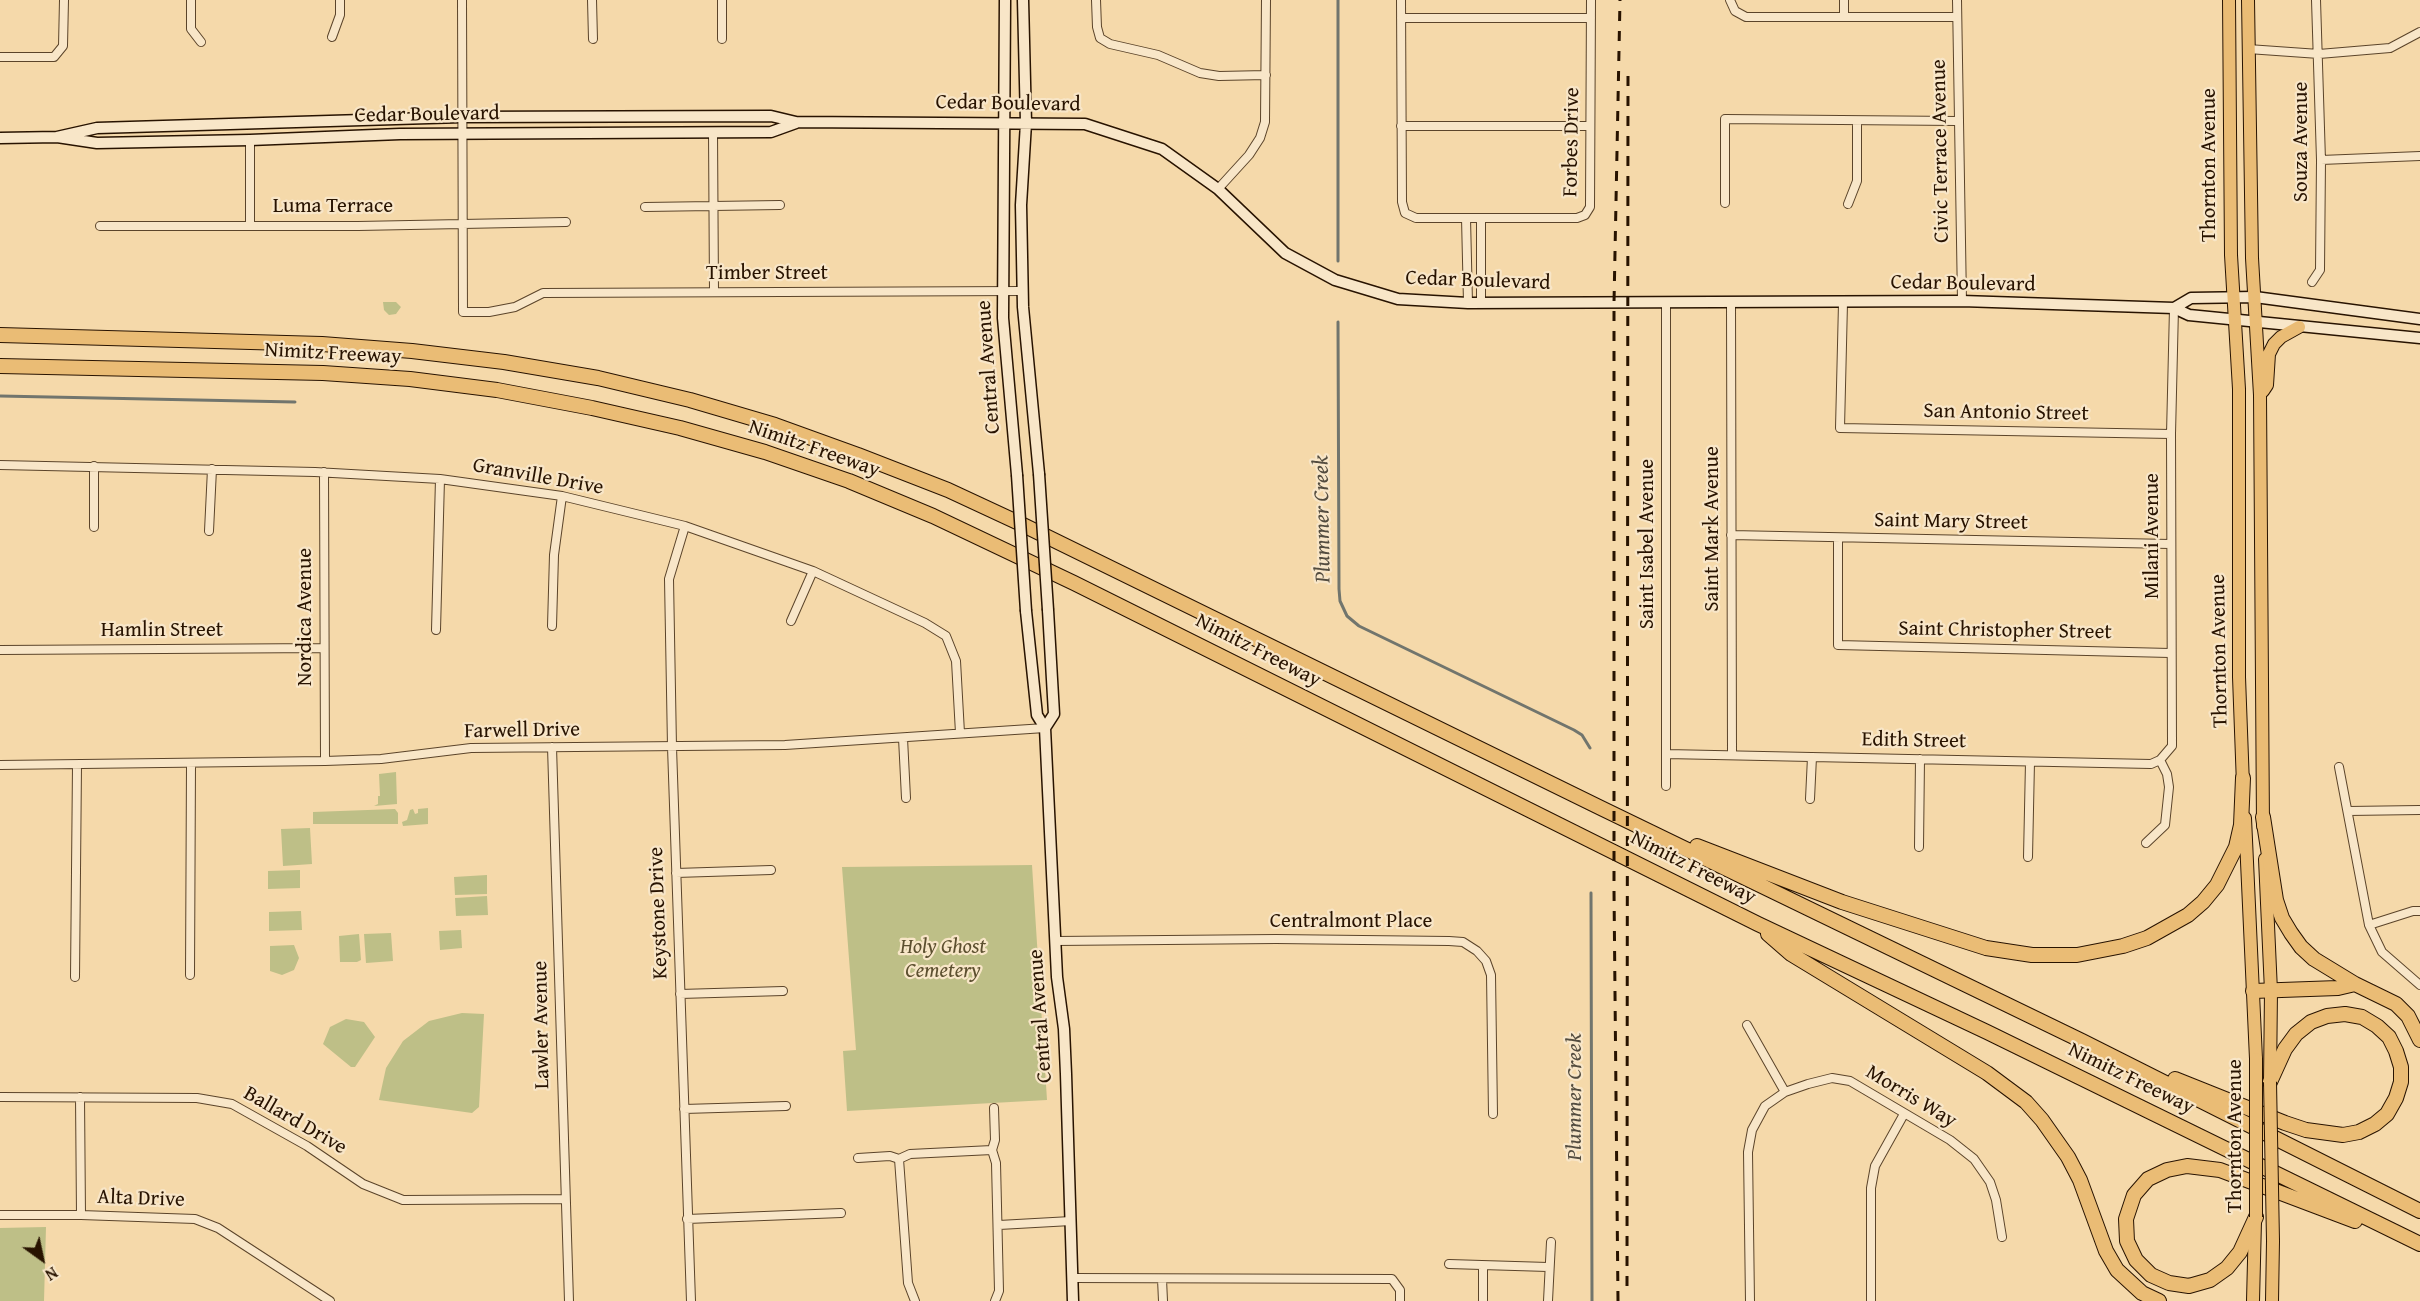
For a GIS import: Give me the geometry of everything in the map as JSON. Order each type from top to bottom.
[{"type":"highway","name":"Nimitz Freeway","points":[[0,335],[278,342],[412,351],[504,362],[598,378],[690,400],[817,440],[948,490],[2082,1041],[2420,1211]]},
{"type":"highway","name":"Nimitz Freeway","points":[[0,366],[232,370],[410,379],[497,390],[680,428],[765,452],[849,481],[1004,549],[1758,924],[1987,1032],[2420,1245]]},
{"type":"highway","points":[[1603,809],[1842,902],[1958,939],[2013,953],[2077,955],[2112,949],[2146,938],[2179,921],[2203,902],[2217,885],[2236,846],[2241,825],[2243,778]]},
{"type":"highway","points":[[2263,817],[2276,900],[2282,918],[2301,947],[2314,959],[2355,984],[2396,1004],[2408,1016],[2420,1040]]},
{"type":"highway","points":[[1758,924],[1791,954],[1987,1073],[2026,1102],[2068,1157],[2080,1180],[2106,1251],[2116,1270],[2142,1293],[2160,1301]]},
{"type":"highway","points":[[2253,991],[2338,987],[2355,984]]},
{"type":"highway","points":[[2082,1041],[2285,1123],[2325,1134],[2343,1135],[2359,1132],[2375,1124],[2387,1114],[2402,1082],[2401,1067],[2389,1037],[2362,1017],[2345,1014],[2327,1016],[2311,1022],[2296,1034],[2284,1049],[2270,1082]]},
{"type":"highway","points":[[2256,1217],[2240,1252],[2227,1268],[2210,1280],[2189,1286],[2169,1283],[2151,1275],[2136,1260],[2127,1241],[2126,1219],[2134,1195],[2148,1179],[2167,1170],[2187,1166],[2220,1170],[2420,1245]]},
{"type":"main road","name":"Central Avenue","points":[[1005,0],[1003,318],[1026,611],[1037,715],[1045,728],[1055,941],[1064,1029],[1073,1301]]},
{"type":"main road","name":"Central Avenue","points":[[1023,0],[1026,123],[1021,205],[1022,291],[1039,474],[1054,714],[1045,728]]},
{"type":"main road","name":"Thornton Avenue","points":[[2229,0],[2231,255],[2239,389],[2239,677],[2256,1059],[2256,1217],[2253,1301]]},
{"type":"main road","name":"Thornton Avenue","points":[[2248,0],[2255,297],[2260,395],[2263,817],[2271,991],[2272,1301]]},
{"type":"main road","name":"Cedar Boulevard","points":[[57,137],[97,128],[462,117],[771,116],[796,122],[1085,124],[1162,149],[1218,189],[1284,253],[1335,280],[1398,299],[1468,303],[1962,302],[2174,308],[2189,315],[2420,338]]},
{"type":"main road","name":"Cedar Boulevard","points":[[0,138],[57,137],[98,143],[462,134],[771,132],[796,122]]},
{"type":"main road","name":"Cedar Boulevard","points":[[2174,308],[2191,298],[2255,297],[2420,319]]},
{"type":"main road","points":[[2260,395],[2267,385],[2270,354],[2274,344],[2281,337],[2299,327]]},
{"type":"street","points":[[0,57],[54,57],[63,46],[64,0]]},
{"type":"street","points":[[191,0],[191,29],[201,42]]},
{"type":"street","points":[[332,38],[340,15],[340,0]]},
{"type":"street","points":[[462,0],[463,224]]},
{"type":"street","points":[[592,0],[593,39]]},
{"type":"street","points":[[722,0],[722,39]]},
{"type":"street","points":[[1096,0],[1096,27],[1100,38],[1110,44],[1158,55],[1200,73],[1219,76],[1266,75]]},
{"type":"street","points":[[1218,189],[1249,155],[1260,138],[1264,122],[1266,0]]},
{"type":"street","name":"Forbes Drive","points":[[1401,0],[1401,202],[1405,213],[1416,218],[1577,218],[1585,215],[1590,207],[1591,0]]},
{"type":"street","points":[[1730,0],[1735,11],[1746,17],[1957,17]]},
{"type":"street","points":[[1844,0],[1844,17]]},
{"type":"street","name":"Civic Terrace Avenue","points":[[1957,0],[1957,122],[1962,302]]},
{"type":"street","name":"Souza Avenue","points":[[2313,282],[2320,270],[2321,160],[2316,0]]},
{"type":"street","points":[[1401,18],[1591,18]]},
{"type":"street","points":[[2248,49],[2319,54],[2390,48],[2420,32]]},
{"type":"street","points":[[1725,203],[1725,119],[1957,122]]},
{"type":"street","points":[[1848,204],[1857,182],[1857,121]]},
{"type":"street","points":[[1401,126],[1590,126]]},
{"type":"street","points":[[713,132],[714,292]]},
{"type":"street","points":[[250,141],[250,225]]},
{"type":"street","points":[[2321,160],[2420,156]]},
{"type":"street","points":[[645,207],[780,205]]},
{"type":"street","points":[[1466,218],[1468,303]]},
{"type":"street","points":[[1481,218],[1481,303]]},
{"type":"street","name":"Luma Terrace","points":[[100,226],[566,222]]},
{"type":"street","name":"Timber Street","points":[[463,224],[463,312],[489,312],[515,307],[543,293],[1022,291]]},
{"type":"street","name":"Saint Mark Avenue","points":[[1731,302],[1732,755]]},
{"type":"street","name":"Saint Isabel Avenue","points":[[1666,303],[1666,786]]},
{"type":"street","name":"San Antonio Street","points":[[1843,303],[1840,428],[2171,434]]},
{"type":"street","name":"Milani Avenue","points":[[2160,760],[2172,746],[2170,544],[2174,308]]},
{"type":"street","name":"Granville Drive","points":[[0,465],[324,472],[440,479],[562,496],[685,526],[813,572],[925,623],[945,636],[956,661],[960,733]]},
{"type":"street","points":[[94,466],[94,527]]},
{"type":"street","points":[[209,531],[212,469]]},
{"type":"street","name":"Nordica Avenue","points":[[324,472],[325,761]]},
{"type":"street","points":[[436,630],[440,479]]},
{"type":"street","points":[[552,626],[554,555],[562,496]]},
{"type":"street","name":"Keystone Drive","points":[[685,526],[669,579],[672,747],[691,1301]]},
{"type":"street","name":"Saint Mary Street","points":[[1731,535],[2170,544]]},
{"type":"street","name":"Saint Christopher Street","points":[[1838,538],[1838,645],[2170,653]]},
{"type":"street","points":[[791,621],[813,572]]},
{"type":"street","name":"Hamlin Street","points":[[0,650],[324,648]]},
{"type":"street","name":"Farwell Drive","points":[[0,765],[191,764],[381,759],[471,748],[785,745],[1045,728]]},
{"type":"street","points":[[903,738],[906,798]]},
{"type":"street","name":"Lawler Avenue","points":[[552,747],[564,1199],[569,1301]]},
{"type":"street","name":"Edith Street","points":[[1666,754],[2151,764],[2160,760]]},
{"type":"street","points":[[1810,799],[1812,757]]},
{"type":"street","points":[[1919,847],[1920,759]]},
{"type":"street","points":[[2146,843],[2165,825],[2169,787],[2167,774],[2160,760]]},
{"type":"street","points":[[2028,857],[2030,762]]},
{"type":"street","points":[[190,975],[191,764]]},
{"type":"street","points":[[75,976],[77,765]]},
{"type":"street","points":[[2339,767],[2369,925],[2382,952],[2420,985]]},
{"type":"street","points":[[2348,810],[2420,810]]},
{"type":"street","points":[[676,873],[771,870]]},
{"type":"street","points":[[2369,925],[2413,911],[2420,911]]},
{"type":"street","name":"Centralmont Place","points":[[1055,941],[1276,939],[1463,942],[1477,951],[1486,961],[1491,975],[1493,1114]]},
{"type":"street","points":[[680,994],[783,991]]},
{"type":"street","points":[[1747,1025],[1785,1092]]},
{"type":"street","name":"Morris Way","points":[[1750,1301],[1748,1152],[1752,1130],[1765,1106],[1785,1092],[1832,1078],[1850,1082],[1950,1140],[1974,1159],[1990,1182],[1996,1200],[2002,1237]]},
{"type":"street","name":"Ballard Drive","points":[[0,1097],[197,1098],[232,1104],[307,1146],[363,1184],[404,1200],[564,1199]]},
{"type":"street","points":[[80,1097],[81,1215]]},
{"type":"street","points":[[684,1109],[786,1106]]},
{"type":"street","points":[[994,1108],[995,1140],[992,1150],[996,1163],[999,1225],[999,1291],[994,1301]]},
{"type":"street","points":[[1871,1301],[1871,1188],[1875,1166],[1904,1114]]},
{"type":"street","points":[[858,1158],[890,1156],[899,1159],[910,1154],[992,1150]]},
{"type":"street","points":[[899,1159],[908,1283],[915,1301]]},
{"type":"street","points":[[687,1219],[841,1213]]},
{"type":"street","name":"Alta Drive","points":[[0,1215],[195,1219],[218,1228],[330,1301]]},
{"type":"street","points":[[999,1225],[1071,1221]]},
{"type":"street","points":[[1548,1301],[1551,1242]]},
{"type":"street","points":[[1449,1264],[1548,1267]]},
{"type":"street","points":[[1484,1266],[1484,1301]]},
{"type":"street","points":[[1073,1278],[1392,1279],[1400,1290],[1400,1301]]},
{"type":"street","points":[[1162,1279],[1163,1301]]},
{"type":"green space","points":[[383,302],[396,302],[401,307],[396,314],[389,315],[384,310]]},
{"type":"green space","points":[[396,772],[397,804],[374,806],[378,804],[378,796],[380,796],[379,774]]},
{"type":"green space","points":[[428,808],[428,824],[403,826],[402,822],[407,820],[410,810],[413,809],[415,814],[418,813],[418,809]]},
{"type":"green space","points":[[395,809],[398,813],[398,824],[313,824],[313,812]]},
{"type":"green space","points":[[310,828],[312,864],[283,866],[281,829]]},
{"type":"green space","name":"Holy Ghost Cemetery","points":[[1032,865],[1047,1100],[847,1111],[843,1051],[856,1050],[842,867]]},
{"type":"green space","points":[[300,870],[300,888],[268,889],[268,871]]},
{"type":"green space","points":[[487,875],[487,894],[455,895],[454,877]]},
{"type":"green space","points":[[487,896],[488,915],[456,916],[455,898]]},
{"type":"green space","points":[[301,911],[302,930],[269,931],[269,912]]},
{"type":"green space","points":[[461,930],[462,948],[440,950],[439,931]]},
{"type":"green space","points":[[391,933],[393,961],[366,963],[364,934]]},
{"type":"green space","points":[[359,934],[361,960],[340,962],[339,936]]},
{"type":"green space","points":[[294,945],[299,958],[294,970],[282,975],[270,971],[270,946]]},
{"type":"green space","points":[[462,1013],[484,1014],[479,1107],[472,1113],[379,1100],[386,1068],[403,1041],[429,1021]]},
{"type":"green space","points":[[346,1019],[364,1022],[375,1037],[355,1067],[351,1067],[323,1044],[330,1027]]},
{"type":"green space","points":[[46,1227],[44,1301],[0,1301],[0,1228]]},
{"type":"waterway","name":"Plummer Creek","points":[[1338,0],[1338,261]]},
{"type":"waterway","name":"Plummer Creek","points":[[1338,322],[1339,589],[1340,601],[1347,616],[1359,626],[1574,730],[1582,735],[1590,748]]},
{"type":"waterway","points":[[0,396],[295,402]]},
{"type":"waterway","name":"Plummer Creek","points":[[1591,893],[1592,1301]]},
{"type":"railway","points":[[1618,1301],[1614,890],[1614,303],[1620,0]]},
{"type":"railway","points":[[1627,1286],[1628,68]]}]
